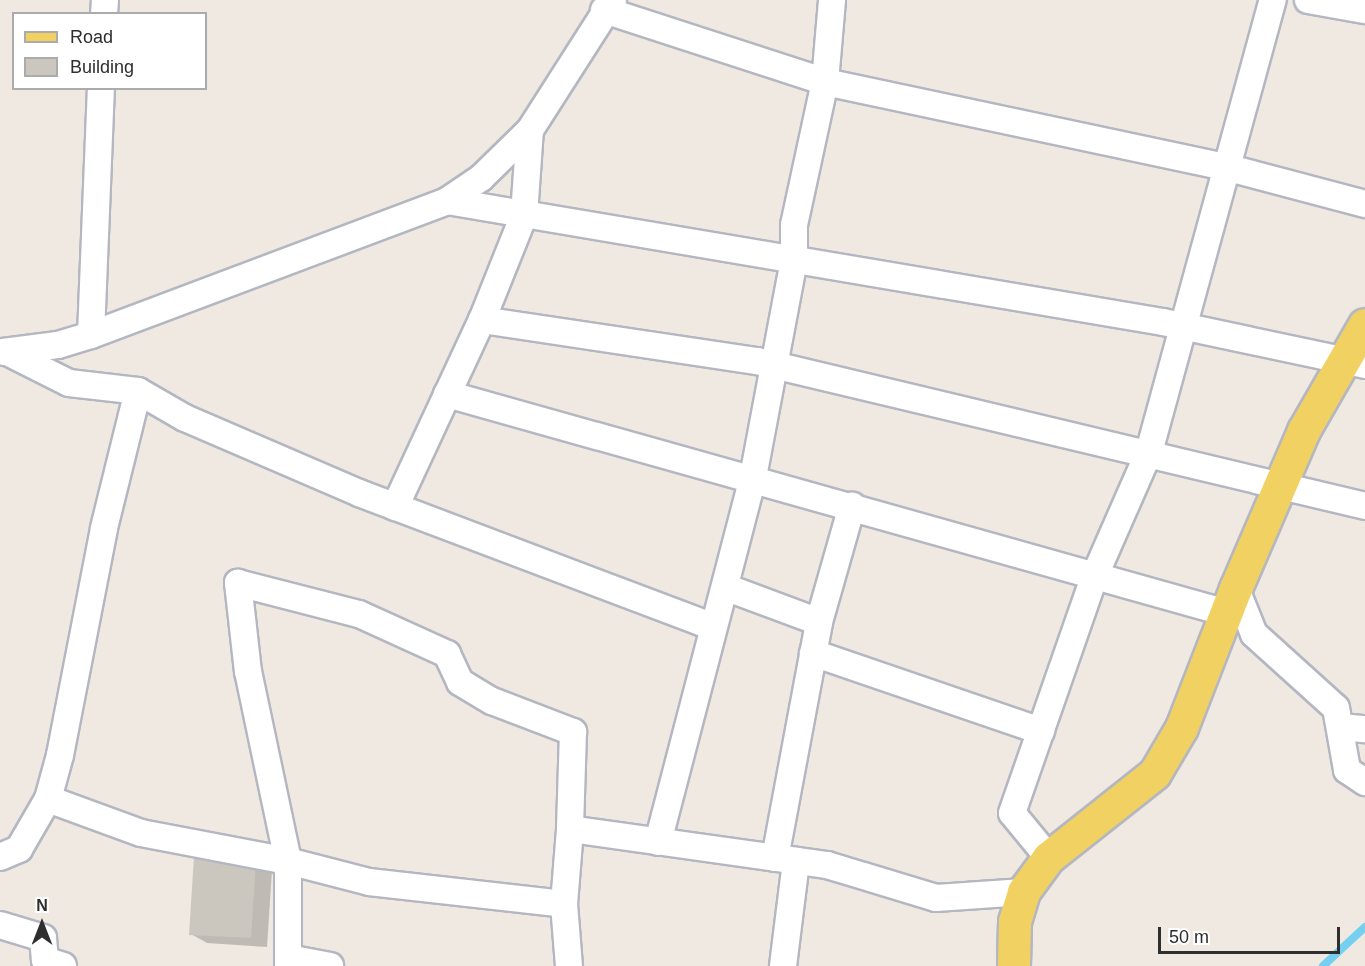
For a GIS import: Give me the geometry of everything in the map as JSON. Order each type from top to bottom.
[{"type":"main road","points":[[1014,966],[1015,922],[1024,892],[1049,858],[1155,774],[1182,728],[1231,601],[1304,431],[1354,363],[1365,325]]},
{"type":"street","points":[[658,842],[753,477],[794,259],[794,225],[825,82],[832,0]]},
{"type":"street","points":[[1049,858],[1012,813],[1095,575],[1149,452],[1187,327],[1273,0]]},
{"type":"street","points":[[1308,0],[1365,9]]},
{"type":"street","points":[[3,352],[91,335],[447,201],[481,178],[530,130],[608,5],[825,82],[1229,168],[1365,204]]},
{"type":"street","points":[[91,335],[101,90]]},
{"type":"street","points":[[395,507],[482,320],[524,214],[530,130]]},
{"type":"street","points":[[447,201],[1187,327],[1354,363]]},
{"type":"street","points":[[482,320],[775,365],[1149,452],[1365,506]]},
{"type":"street","points":[[3,352],[69,383],[138,391],[185,418],[395,507],[714,627]]},
{"type":"street","points":[[0,857],[19,849],[48,799],[60,755],[104,528],[138,391]]},
{"type":"street","points":[[447,394],[753,477],[1095,575],[1231,601],[1254,634],[1336,708],[1347,770],[1365,782]]},
{"type":"street","points":[[783,966],[786,859],[813,653],[819,622],[852,506]]},
{"type":"street","points":[[330,966],[288,962],[288,861],[248,672],[238,583],[359,614],[447,654],[460,682],[492,701],[573,732],[570,829],[564,904],[569,966]]},
{"type":"street","points":[[725,587],[819,622]]},
{"type":"street","points":[[813,653],[1041,731]]},
{"type":"street","points":[[1340,727],[1365,729]]},
{"type":"street","points":[[48,799],[141,833],[288,861],[369,882],[564,904]]},
{"type":"street","points":[[570,829],[827,865],[936,897],[1024,892]]},
{"type":"street","points":[[0,925],[44,938],[45,960],[63,966]]},
{"type":"building","points":[[194,856],[256,859],[251,938],[189,935]]},
{"type":"waterway","points":[[1323,966],[1365,927]]}]
